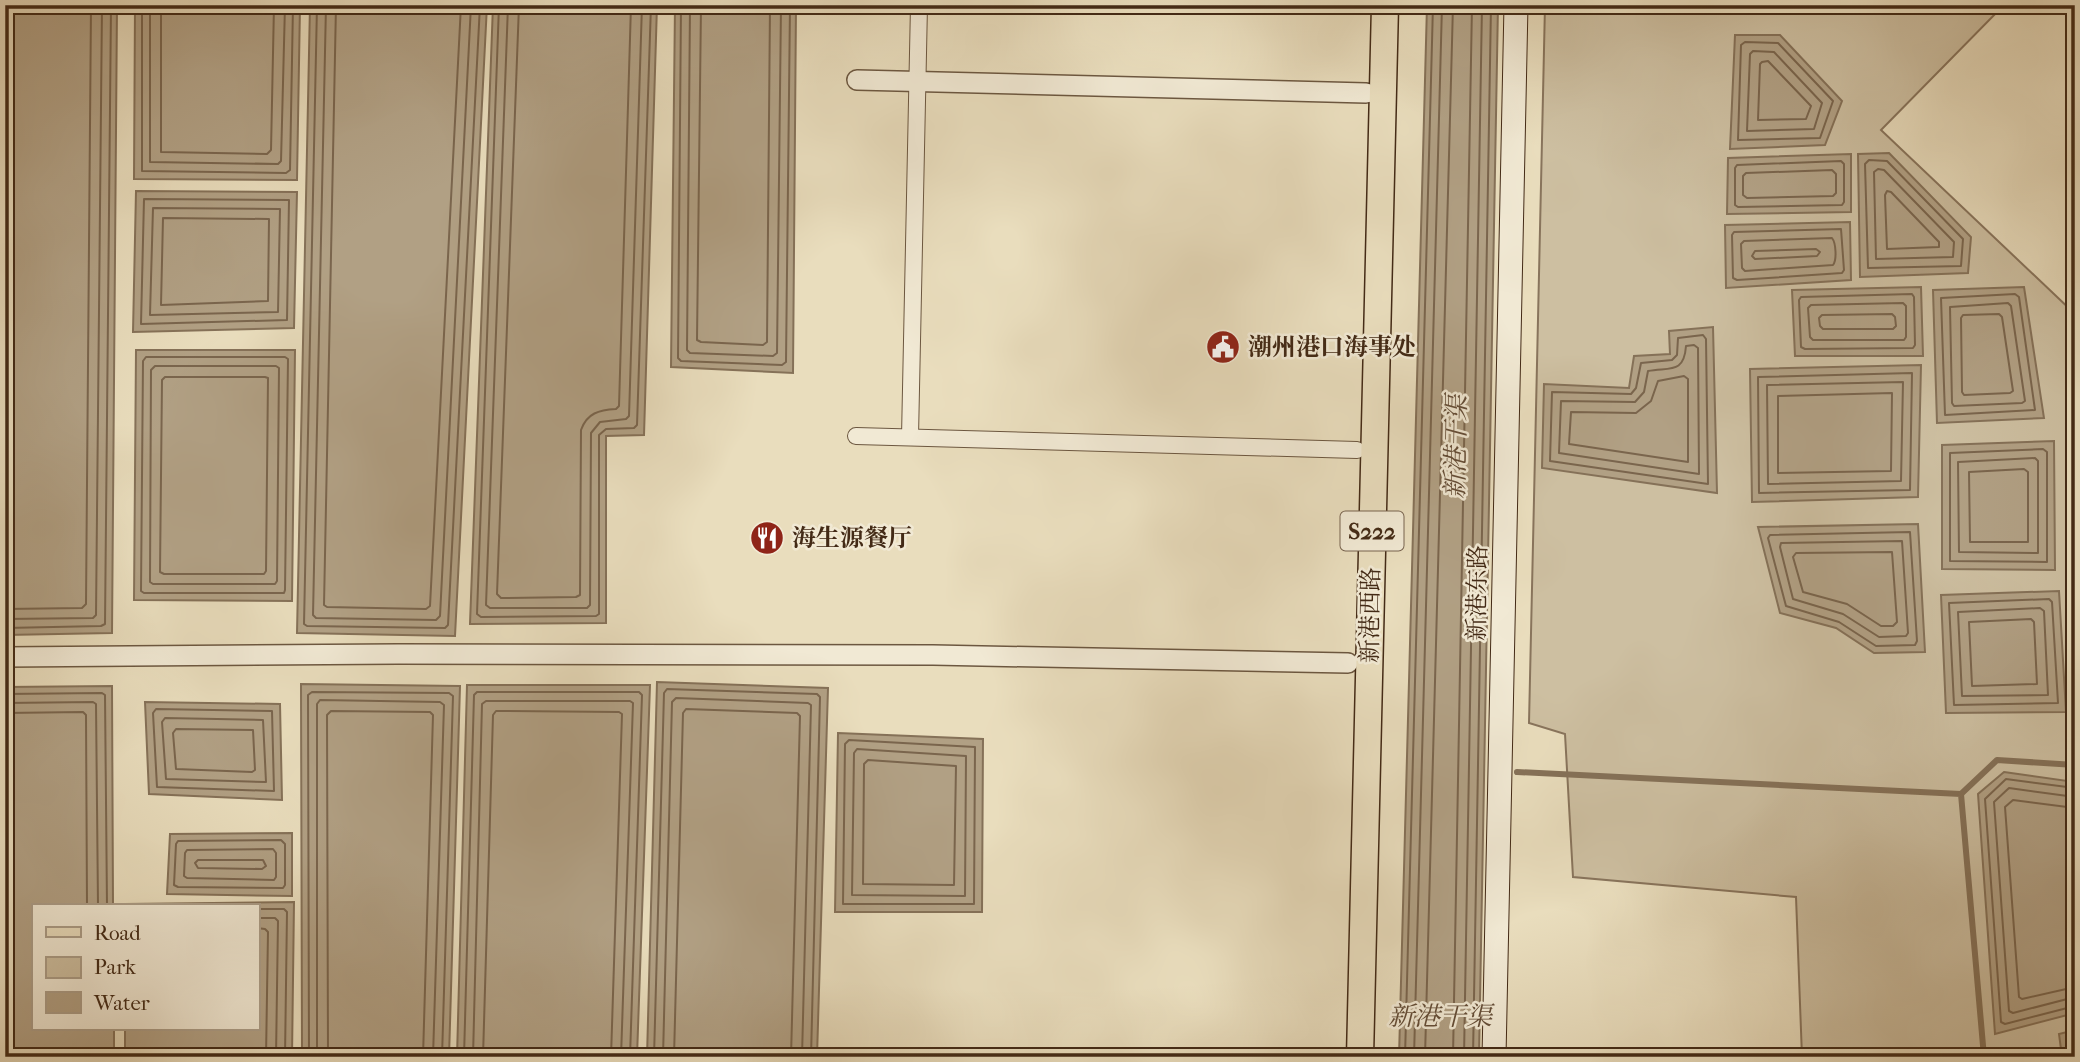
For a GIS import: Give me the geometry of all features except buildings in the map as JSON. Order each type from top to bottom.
[{"type":"main road","name":"新港西路","points":[[1360,1057],[1385,5]]},
{"type":"main road","name":"新港东路","points":[[1494,1057],[1516,5]]},
{"type":"street","points":[[910,437],[919,5]]},
{"type":"street","points":[[858,80],[1366,93]]},
{"type":"street","points":[[856,436],[1357,450]]},
{"type":"street","points":[[5,657],[385,654],[933,655],[1348,663]]},
{"type":"green space","points":[[1545,5],[2004,5],[1881,130],[2075,314],[2075,1057],[1802,1057],[1796,897],[1573,877],[1565,734],[1529,723]]},
{"type":"water","points":[[5,5],[117,5],[112,633],[5,635]]},
{"type":"water","points":[[135,5],[300,5],[297,180],[134,179]]},
{"type":"water","points":[[310,5],[487,5],[455,636],[297,633]]},
{"type":"water","points":[[493,5],[657,5],[644,435],[606,436],[606,623],[470,624]]},
{"type":"water","points":[[675,5],[796,5],[793,373],[671,367]]},
{"type":"water","name":"新港干渠","points":[[1427,5],[1498,5],[1479,1057],[1399,1057]]},
{"type":"water","points":[[1735,35],[1780,35],[1842,101],[1825,145],[1730,149]]},
{"type":"water","points":[[1889,153],[1971,237],[1968,273],[1860,277],[1858,154]]},
{"type":"water","points":[[1851,154],[1851,212],[1727,214],[1728,158]]},
{"type":"water","points":[[136,191],[297,192],[294,328],[133,332]]},
{"type":"water","points":[[1850,222],[1851,280],[1726,288],[1725,225]]},
{"type":"water","points":[[1921,287],[1923,356],[1795,356],[1792,290]]},
{"type":"water","points":[[2024,287],[2044,418],[1937,423],[1933,290]]},
{"type":"water","points":[[1713,327],[1717,493],[1542,468],[1544,384],[1629,388],[1634,356],[1670,354],[1669,331]]},
{"type":"water","points":[[136,350],[295,350],[292,601],[134,600]]},
{"type":"water","points":[[1921,365],[1918,497],[1752,502],[1750,369]]},
{"type":"water","points":[[2054,441],[2055,570],[1942,569],[1942,445]]},
{"type":"water","points":[[1918,524],[1925,652],[1874,653],[1836,628],[1780,613],[1758,527]]},
{"type":"water","points":[[2059,591],[2066,712],[1946,713],[1941,595]]},
{"type":"water","points":[[657,682],[828,688],[817,1057],[647,1057]]},
{"type":"water","points":[[301,684],[460,686],[449,1057],[302,1057]]},
{"type":"water","points":[[467,685],[650,685],[637,1057],[457,1057]]},
{"type":"water","points":[[112,686],[113,904],[32,904],[32,1030],[114,1030],[114,1057],[5,1057],[5,687]]},
{"type":"water","points":[[145,702],[280,704],[282,800],[149,794]]},
{"type":"water","points":[[838,733],[983,739],[982,912],[835,912]]},
{"type":"water","points":[[2004,772],[2075,782],[2075,1013],[1995,1034],[1978,794]]},
{"type":"water","points":[[292,833],[292,896],[167,894],[170,834]]},
{"type":"water","points":[[294,902],[292,1057],[125,1057],[125,1030],[259,1030],[259,904],[126,904]]},
{"type":"water","points":[[2075,1030],[2075,1057],[2062,1057],[2059,1034]]},
{"type":"waterway","points":[[1961,794],[1997,760],[2075,765]]},
{"type":"waterway","points":[[1517,772],[1961,794],[1984,1057]]},
{"type":"place","name":"潮州港口海事处","points":[[1223,347]]},
{"type":"place","name":"海生源餐厅","points":[[767,538]]}]
